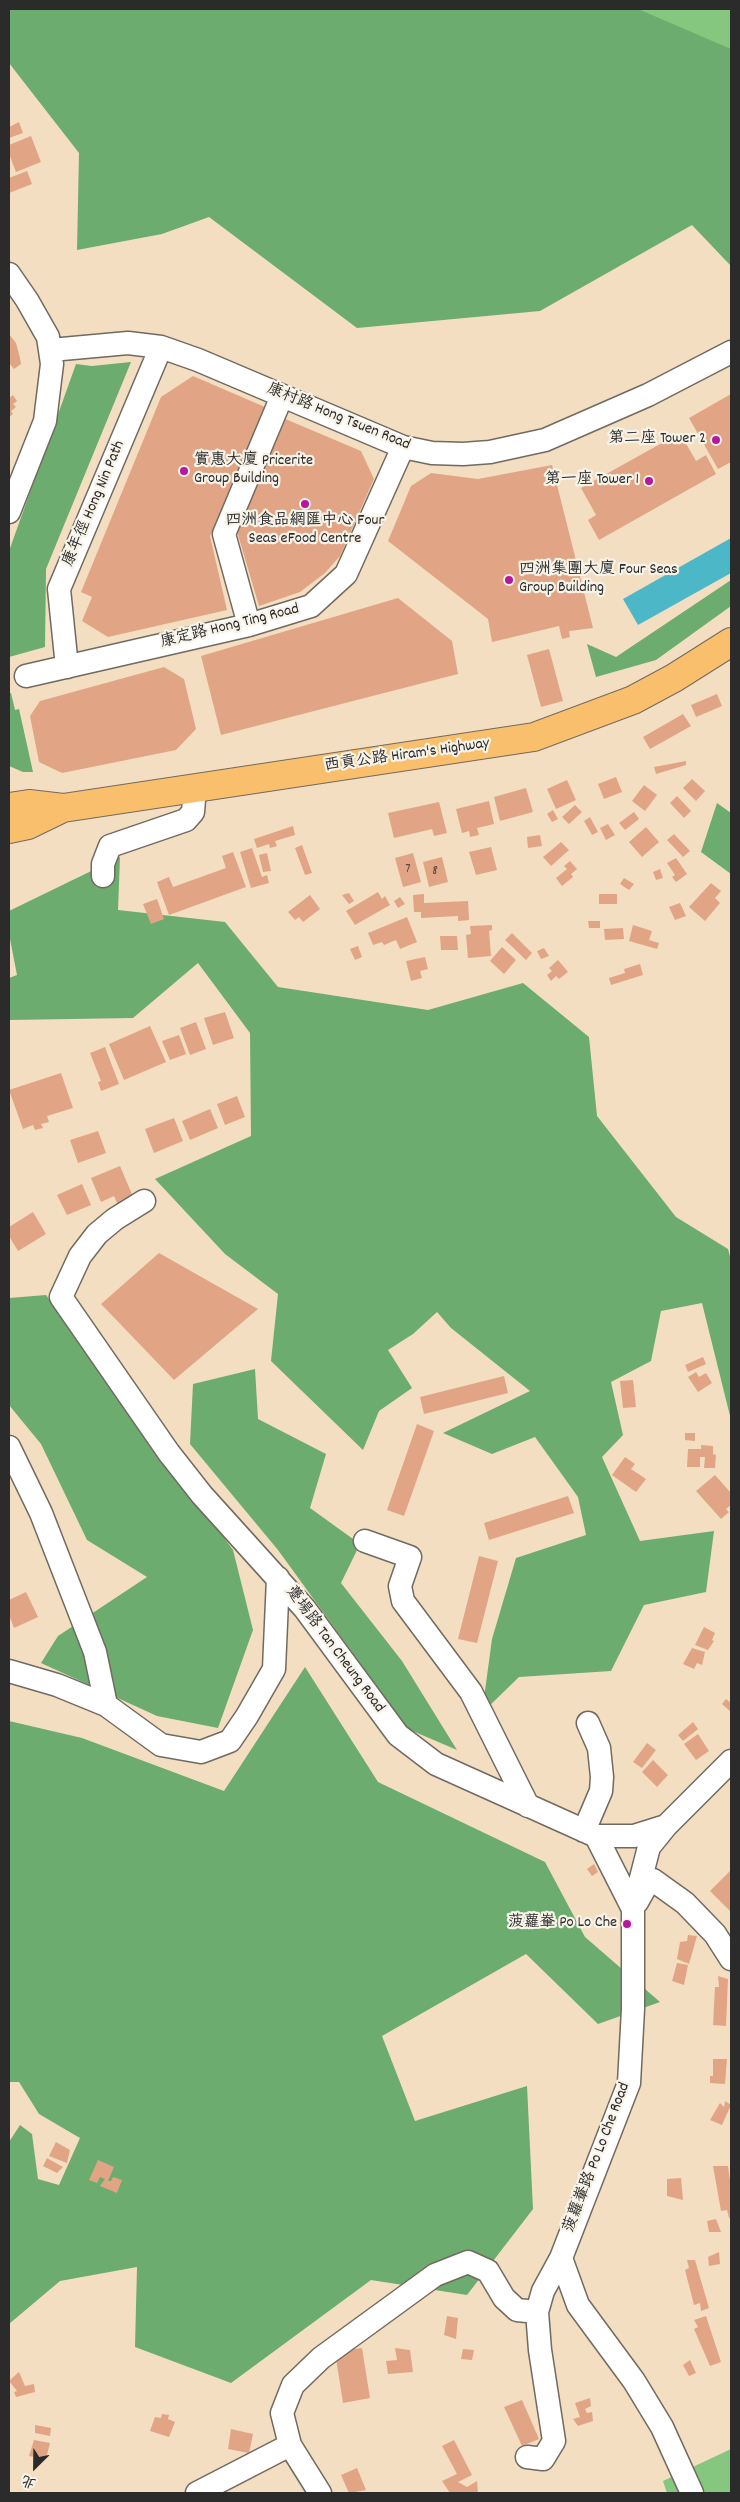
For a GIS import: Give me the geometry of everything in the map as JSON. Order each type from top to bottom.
[{"type":"main road","name":"西貢公路 Hiram's Highway","points":[[9,807],[28,804],[63,808],[534,737],[633,700],[674,678],[731,642]]},
{"type":"main road","name":"西貢公路 Hiram's Highway","points":[[9,828],[28,825],[63,808]]},
{"type":"street","points":[[9,274],[40,321],[52,350],[45,421],[9,512]]},
{"type":"street","name":"康村路 Hong Tsuen Road","points":[[52,350],[128,343],[162,347],[198,360],[403,447],[432,452],[463,454],[490,452],[545,440],[648,395],[731,352]]},
{"type":"street","name":"康年徑 Hong Nin Path","points":[[67,667],[59,589],[162,347]]},
{"type":"street","points":[[249,625],[224,534],[282,396]]},
{"type":"street","name":"康定路 Hong Ting Road","points":[[26,676],[249,625],[311,606],[346,574],[403,447]]},
{"type":"street","points":[[103,876],[103,864],[110,846],[186,820],[193,812],[195,787]]},
{"type":"street","points":[[144,1201],[115,1219],[97,1234],[80,1256],[61,1297],[169,1453],[202,1495],[278,1578]]},
{"type":"street","points":[[9,1446],[41,1513],[95,1652],[106,1705]]},
{"type":"street","points":[[365,1541],[410,1557],[400,1586],[403,1601],[471,1692],[528,1806]]},
{"type":"street","name":"躉場路 Tan Cheung Road","points":[[9,1671],[57,1685],[106,1705],[161,1745],[201,1752],[230,1741],[274,1669],[278,1578]]},
{"type":"street","name":"躉場路 Tan Cheung Road","points":[[278,1578],[305,1609],[398,1735],[436,1764],[590,1834],[634,1836],[666,1826]]},
{"type":"street","points":[[588,1724],[599,1748],[602,1777],[601,1791],[590,1834],[633,1909]]},
{"type":"street","name":"菠蘿輋路 Po Lo Che Road","points":[[537,2312],[543,2290],[561,2258],[628,2083],[633,2008],[633,1909],[649,1847],[666,1826],[731,1761]]},
{"type":"street","points":[[633,1909],[646,1886],[653,1880],[685,1903],[715,1934],[731,1959]]},
{"type":"street","points":[[561,2258],[578,2305],[634,2381],[662,2427],[692,2493]]},
{"type":"street","points":[[320,2493],[290,2444],[282,2413],[294,2385],[321,2358],[435,2275],[468,2262],[488,2270],[504,2298],[517,2310],[537,2312],[540,2350],[554,2441],[543,2459],[527,2457]]},
{"type":"street","points":[[197,2493],[290,2444]]},
{"type":"green space","points":[[9,9],[638,9],[731,49],[731,266],[692,225],[540,311],[357,328],[209,217],[162,234],[77,250],[79,153],[9,63]]},
{"type":"green space","points":[[486,9],[731,9],[731,80]]},
{"type":"green space","points":[[131,362],[46,569],[45,647],[9,657],[9,551],[76,364],[92,366]]},
{"type":"green space","points":[[731,580],[731,606],[656,660],[596,677],[587,644],[616,657]]},
{"type":"green space","points":[[9,693],[11,693],[15,710],[19,709],[33,772],[23,772],[9,766]]},
{"type":"green space","points":[[717,803],[731,813],[731,874],[701,852]]},
{"type":"green space","points":[[120,857],[118,910],[225,922],[278,987],[428,1010],[523,983],[589,1037],[597,1116],[676,1217],[728,1249],[731,1260],[731,1420],[702,1303],[661,1311],[651,1361],[611,1382],[623,1435],[602,1457],[640,1541],[714,1531],[706,1592],[644,1605],[611,1671],[519,1677],[482,1713],[492,1639],[516,1558],[586,1535],[578,1497],[535,1437],[492,1454],[443,1433],[530,1391],[451,1328],[437,1312],[413,1334],[388,1350],[412,1388],[379,1411],[363,1450],[271,1361],[278,1294],[225,1254],[155,1179],[251,1136],[250,1033],[198,963],[133,1018],[9,1020],[9,978],[17,975],[9,934],[9,911]]},
{"type":"green space","points":[[46,1295],[233,1550],[253,1630],[218,1728],[157,1716],[41,1663],[58,1636],[147,1577],[87,1540],[41,1444],[9,1405],[9,1298]]},
{"type":"green space","points":[[255,1369],[258,1419],[326,1454],[310,1508],[360,1544],[341,1583],[402,1661],[457,1750],[408,1729],[278,1550],[190,1444],[193,1384]]},
{"type":"green space","points":[[305,1667],[378,1782],[545,1862],[585,1937],[660,2002],[598,2024],[526,1954],[382,2036],[415,2121],[527,2086],[533,2209],[467,2295],[371,2280],[231,2383],[135,2347],[137,2267],[60,2281],[9,2324],[9,2142],[20,2125],[32,2134],[38,2179],[59,2185],[80,2138],[39,2114],[19,2082],[9,2082],[9,1721],[82,1738],[224,1791]]},
{"type":"green space","points":[[731,2449],[731,2493],[667,2493],[663,2481]]},
{"type":"water","points":[[731,538],[731,573],[638,625],[623,599]]},
{"type":"building","points":[[19,122],[23,133],[9,138],[9,127]]},
{"type":"building","points":[[31,136],[41,162],[16,172],[9,154],[9,145]]},
{"type":"building","points":[[27,171],[32,184],[9,193],[9,178]]},
{"type":"building","points":[[9,334],[16,343],[21,364],[14,369],[9,363]]},
{"type":"building","name":"實惠大廈 Pricerite Group Building","points":[[193,376],[265,407],[210,536],[227,610],[108,637],[82,621],[92,597],[81,592],[161,397]]},
{"type":"building","name":"第二座 Tower 2","points":[[731,394],[731,462],[718,469],[689,418]]},
{"type":"building","points":[[13,395],[17,401],[13,404],[16,407],[11,411],[13,414],[9,417],[9,398]]},
{"type":"building","name":"四洲食品網匯中心 Four Seas eFood Centre","points":[[283,418],[361,451],[374,479],[340,556],[325,573],[300,592],[259,606],[236,528]]},
{"type":"building","name":"第一座 Tower 1","points":[[680,433],[696,461],[706,455],[716,474],[599,540],[588,520],[596,515],[581,488]]},
{"type":"building","name":"四洲集團大廈 Four Seas Group Building","points":[[552,465],[593,628],[569,631],[570,637],[562,639],[559,626],[492,642],[488,619],[388,541],[411,486],[431,473],[478,479]]},
{"type":"building","points":[[398,598],[452,641],[458,674],[221,735],[201,656]]},
{"type":"building","points":[[549,649],[563,701],[541,707],[527,655]]},
{"type":"building","points":[[164,667],[184,679],[196,729],[176,750],[62,773],[39,762],[30,716],[40,701]]},
{"type":"building","points":[[717,694],[722,706],[696,717],[691,705]]},
{"type":"building","points":[[683,714],[691,726],[650,749],[643,737]]},
{"type":"building","points":[[686,761],[686,765],[656,774],[654,767]]},
{"type":"building","points":[[616,777],[622,792],[604,799],[598,784]]},
{"type":"building","points":[[692,779],[705,791],[696,801],[683,788]]},
{"type":"building","points":[[567,780],[576,800],[556,809],[547,789]]},
{"type":"building","points":[[644,785],[657,795],[645,811],[632,801]]},
{"type":"building","points":[[526,788],[533,812],[500,821],[494,797]]},
{"type":"building","points":[[677,796],[691,811],[684,818],[670,803]]},
{"type":"building","points":[[489,801],[494,824],[477,828],[479,835],[470,837],[469,831],[462,833],[456,809]]},
{"type":"building","points":[[439,802],[447,833],[434,836],[432,829],[394,838],[388,813]]},
{"type":"building","points":[[575,805],[582,812],[569,824],[562,817]]},
{"type":"building","points":[[553,810],[558,819],[552,822],[547,814]]},
{"type":"building","points":[[634,812],[639,819],[625,830],[619,823]]},
{"type":"building","points":[[590,817],[598,832],[592,835],[584,821]]},
{"type":"building","points":[[608,824],[615,835],[606,840],[600,828]]},
{"type":"building","points":[[293,826],[295,835],[275,841],[277,846],[270,848],[269,844],[257,848],[254,839]]},
{"type":"building","points":[[646,827],[659,842],[642,857],[629,842]]},
{"type":"building","points":[[674,834],[690,851],[683,857],[667,840]]},
{"type":"building","points":[[540,835],[542,846],[528,848],[527,837]]},
{"type":"building","points":[[561,842],[569,850],[551,866],[543,857]]},
{"type":"building","points":[[302,845],[312,873],[305,875],[295,848]]},
{"type":"building","points":[[491,847],[497,870],[476,875],[469,852]]},
{"type":"building","points":[[252,848],[262,877],[267,875],[269,883],[251,888],[240,852]]},
{"type":"building","points":[[233,852],[246,887],[169,915],[157,882],[169,877],[173,887],[226,868],[222,856]]},
{"type":"building","points":[[267,853],[271,871],[263,872],[259,855]]},
{"type":"building","points":[[413,853],[421,882],[403,887],[395,858]]},
{"type":"building","points":[[442,857],[448,882],[429,887],[423,862]]},
{"type":"building","points":[[676,858],[687,874],[676,882],[672,877],[675,875],[667,863]]},
{"type":"building","points":[[570,861],[577,869],[571,874],[573,877],[562,886],[556,878],[567,869],[564,866]]},
{"type":"building","points":[[660,869],[663,878],[656,880],[653,872]]},
{"type":"building","points":[[624,878],[634,884],[629,890],[620,884]]},
{"type":"building","points":[[711,883],[721,891],[715,898],[720,903],[705,921],[689,907]]},
{"type":"building","points":[[378,892],[382,899],[385,896],[390,905],[355,925],[346,911]]},
{"type":"building","points":[[349,893],[354,901],[349,904],[342,895]]},
{"type":"building","points":[[424,894],[424,903],[468,901],[469,920],[458,921],[458,916],[421,918],[421,912],[414,912],[413,895]]},
{"type":"building","points":[[599,894],[617,894],[617,904],[599,904]]},
{"type":"building","points":[[310,895],[320,909],[303,922],[299,917],[295,920],[288,912]]},
{"type":"building","points":[[400,897],[405,904],[398,908],[394,901]]},
{"type":"building","points":[[157,899],[164,919],[151,924],[143,904]]},
{"type":"building","points":[[680,903],[686,916],[675,920],[669,907]]},
{"type":"building","points":[[407,917],[417,942],[400,949],[396,940],[384,945],[382,942],[373,945],[368,933]]},
{"type":"building","points":[[588,921],[600,921],[600,928],[589,928]]},
{"type":"building","points":[[492,925],[492,930],[489,931],[491,956],[468,958],[466,935],[471,934],[470,926]]},
{"type":"building","points":[[633,925],[652,931],[649,940],[659,943],[657,949],[629,941]]},
{"type":"building","points":[[623,928],[624,939],[605,940],[604,929]]},
{"type":"building","points":[[512,933],[532,953],[526,960],[505,940]]},
{"type":"building","points":[[440,936],[457,936],[458,950],[441,950]]},
{"type":"building","points":[[358,946],[362,957],[355,960],[350,949]]},
{"type":"building","points":[[502,947],[516,960],[504,974],[490,961]]},
{"type":"building","points":[[544,948],[549,956],[541,959],[537,951]]},
{"type":"building","points":[[425,957],[428,969],[420,971],[422,978],[411,981],[406,961]]},
{"type":"building","points":[[558,960],[568,972],[559,979],[556,976],[551,981],[547,975],[552,971],[549,968]]},
{"type":"building","points":[[640,964],[643,975],[611,985],[609,978],[625,973],[624,969]]},
{"type":"building","points":[[225,1012],[234,1038],[213,1045],[204,1018]]},
{"type":"building","points":[[196,1022],[206,1049],[190,1055],[180,1028]]},
{"type":"building","points":[[150,1026],[166,1062],[124,1080],[109,1044]]},
{"type":"building","points":[[179,1035],[186,1054],[170,1060],[162,1041]]},
{"type":"building","points":[[105,1047],[119,1084],[101,1091],[98,1082],[101,1081],[90,1053]]},
{"type":"building","points":[[61,1073],[73,1108],[47,1116],[49,1122],[41,1124],[43,1128],[35,1130],[33,1125],[23,1129],[9,1090]]},
{"type":"building","points":[[237,1096],[245,1117],[225,1125],[217,1104]]},
{"type":"building","points":[[210,1109],[218,1128],[190,1140],[182,1121]]},
{"type":"building","points":[[174,1118],[183,1141],[154,1153],[145,1129]]},
{"type":"building","points":[[98,1131],[106,1153],[78,1163],[70,1140]]},
{"type":"building","points":[[120,1166],[134,1199],[118,1205],[114,1196],[101,1202],[91,1178]]},
{"type":"building","points":[[82,1184],[91,1205],[67,1215],[57,1195]]},
{"type":"building","points":[[33,1212],[46,1234],[18,1251],[9,1236],[9,1227]]},
{"type":"building","points":[[159,1253],[258,1309],[174,1380],[101,1304]]},
{"type":"building","points":[[703,1357],[706,1364],[688,1372],[685,1365]]},
{"type":"building","points":[[696,1372],[699,1377],[706,1373],[712,1383],[698,1392],[688,1377]]},
{"type":"building","points":[[504,1376],[508,1393],[424,1414],[420,1397]]},
{"type":"building","points":[[633,1380],[636,1407],[623,1408],[620,1381]]},
{"type":"building","points":[[417,1424],[434,1431],[404,1516],[387,1510]]},
{"type":"building","points":[[685,1433],[695,1433],[695,1441],[685,1440]]},
{"type":"building","points":[[701,1445],[713,1446],[713,1454],[716,1455],[715,1468],[704,1468],[705,1457],[700,1457],[700,1467],[687,1467],[688,1449],[701,1449]]},
{"type":"building","points":[[625,1457],[635,1464],[631,1469],[646,1479],[636,1492],[612,1475]]},
{"type":"building","points":[[715,1475],[731,1493],[731,1505],[726,1509],[729,1512],[721,1519],[696,1491]]},
{"type":"building","points":[[568,1496],[574,1513],[489,1540],[484,1523]]},
{"type":"building","points":[[479,1556],[498,1561],[477,1643],[458,1639]]},
{"type":"building","points":[[26,1592],[38,1617],[14,1628],[9,1615],[9,1600]]},
{"type":"building","points":[[704,1627],[715,1633],[712,1640],[714,1641],[708,1650],[695,1645]]},
{"type":"building","points":[[692,1648],[705,1652],[702,1665],[697,1663],[694,1669],[683,1664]]},
{"type":"building","points":[[726,1699],[731,1703],[731,1712],[722,1704]]},
{"type":"building","points":[[693,1722],[698,1729],[683,1741],[678,1735]]},
{"type":"building","points":[[698,1734],[709,1751],[696,1760],[684,1744]]},
{"type":"building","points":[[647,1743],[656,1750],[642,1768],[633,1762]]},
{"type":"building","points":[[653,1760],[668,1775],[657,1787],[642,1772]]},
{"type":"building","points":[[594,1864],[598,1872],[592,1876],[587,1869]]},
{"type":"building","points":[[731,1870],[731,1912],[710,1891]]},
{"type":"building","points":[[688,1935],[697,1936],[689,1964],[677,1959],[680,1942],[687,1941]]},
{"type":"building","points":[[677,1963],[688,1965],[684,1985],[672,1981]]},
{"type":"building","points":[[718,1976],[728,1979],[726,2026],[713,2025],[715,1987],[719,1987]]},
{"type":"building","points":[[713,2059],[727,2059],[725,2084],[710,2083],[710,2076],[713,2076]]},
{"type":"building","points":[[725,2101],[731,2105],[722,2125],[710,2120],[720,2103],[724,2107]]},
{"type":"building","points":[[56,2142],[70,2150],[67,2163],[49,2156]]},
{"type":"building","points":[[47,2158],[63,2167],[57,2173],[43,2166]]},
{"type":"building","points":[[98,2160],[114,2167],[108,2181],[111,2181],[113,2177],[122,2180],[117,2193],[100,2186],[105,2179],[100,2177],[97,2183],[89,2180]]},
{"type":"building","points":[[713,2166],[728,2166],[731,2187],[731,2218],[729,2218],[727,2210],[721,2211]]},
{"type":"building","points":[[681,2178],[683,2200],[667,2196],[667,2179]]},
{"type":"building","points":[[716,2219],[721,2232],[709,2232],[707,2221]]},
{"type":"building","points":[[719,2252],[720,2264],[709,2266],[708,2257]]},
{"type":"building","points":[[687,2260],[695,2260],[709,2308],[701,2311],[700,2303],[694,2305],[685,2270],[689,2268]]},
{"type":"building","points":[[447,2316],[458,2318],[456,2339],[444,2335]]},
{"type":"building","points":[[706,2316],[721,2362],[710,2366],[694,2329],[698,2327],[694,2320]]},
{"type":"building","points":[[362,2348],[370,2398],[343,2403],[335,2352]]},
{"type":"building","points":[[395,2348],[410,2350],[413,2372],[388,2374],[386,2361],[397,2360]]},
{"type":"building","points":[[463,2349],[474,2350],[472,2360],[461,2359]]},
{"type":"building","points":[[690,2360],[696,2373],[689,2376],[683,2365]]},
{"type":"building","points":[[19,2372],[25,2386],[34,2384],[35,2392],[16,2397],[14,2392],[17,2391],[9,2381]]},
{"type":"building","points":[[590,2398],[591,2406],[585,2409],[587,2413],[592,2412],[593,2421],[578,2426],[573,2419],[580,2417],[575,2403]]},
{"type":"building","points":[[522,2400],[539,2439],[522,2446],[504,2407]]},
{"type":"building","points":[[162,2414],[169,2415],[168,2419],[175,2422],[169,2437],[150,2431],[155,2417],[161,2418]]},
{"type":"building","points":[[35,2425],[51,2428],[50,2436],[35,2433]]},
{"type":"building","points":[[231,2429],[253,2434],[249,2453],[228,2449]]},
{"type":"building","points":[[34,2440],[50,2443],[46,2459],[29,2456]]},
{"type":"building","points":[[454,2440],[472,2475],[458,2482],[467,2487],[477,2481],[478,2493],[450,2493],[442,2481],[457,2474],[442,2446]]},
{"type":"building","points":[[357,2468],[366,2490],[349,2493],[341,2475]]},
{"type":"place","name":"第二座 Tower 2","points":[[716,440]]},
{"type":"place","name":"實惠大廈 Pricerite Group Building","points":[[184,471]]},
{"type":"place","name":"第一座 Tower 1","points":[[649,481]]},
{"type":"place","name":"四洲食品網匯中心 Four Seas eFood Centre","points":[[305,504]]},
{"type":"place","name":"四洲集團大廈 Four Seas Group Building","points":[[509,580]]},
{"type":"place","name":"菠蘿輋 Po Lo Che","points":[[627,1924]]}]
